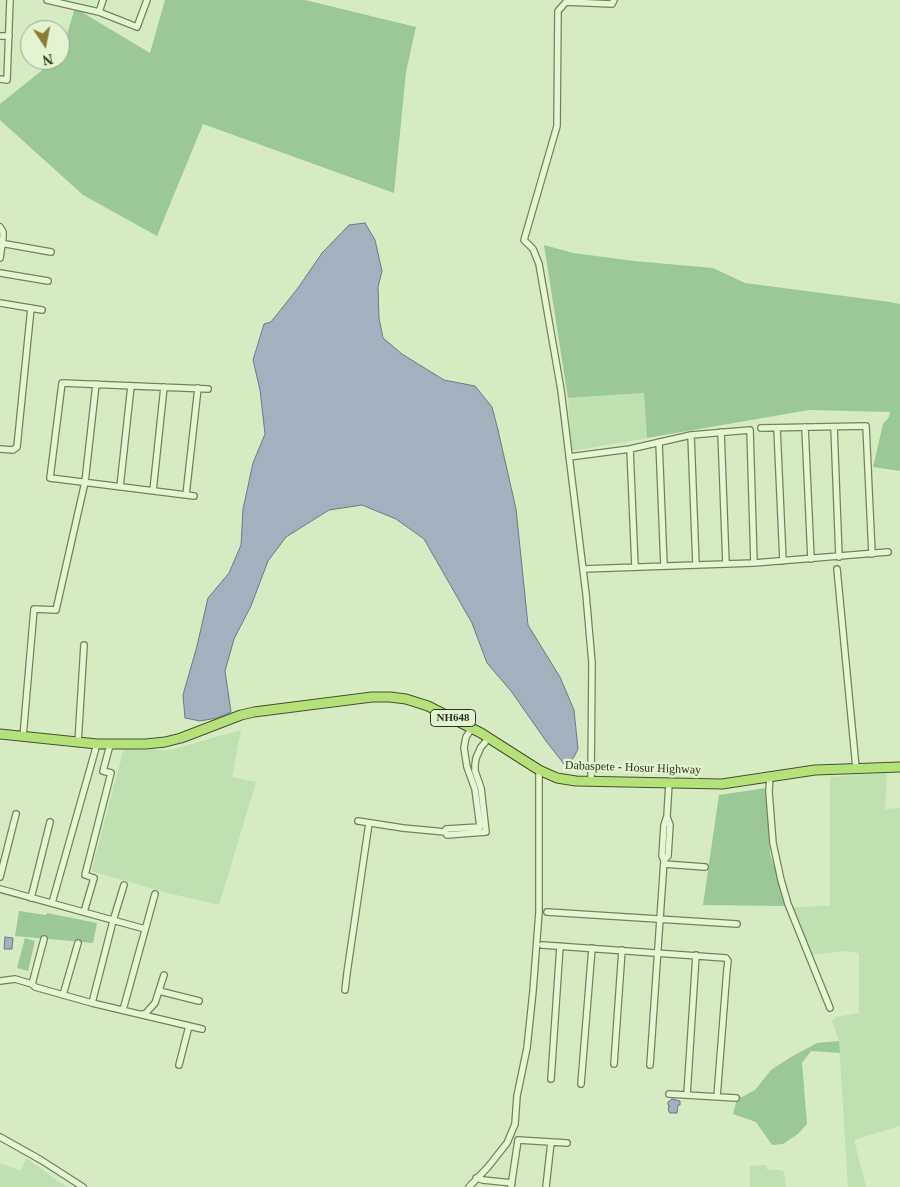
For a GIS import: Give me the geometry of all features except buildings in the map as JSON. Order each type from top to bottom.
[{"type":"highway","name":"Dabaspete - Hosur Highway","points":[[0,734],[78,743],[110,745],[146,744],[181,738],[241,715],[254,712],[372,697],[390,697],[406,699],[428,706],[472,728],[540,770],[558,778],[576,781],[722,784],[815,770],[900,766]]},
{"type":"street","points":[[0,80],[7,80],[10,0]]},
{"type":"street","points":[[47,0],[99,12],[137,27],[147,0]]},
{"type":"street","points":[[99,12],[103,0]]},
{"type":"street","points":[[591,781],[592,663],[583,569],[561,390],[539,264],[533,248],[524,240],[557,126],[558,11],[566,2],[612,4],[614,0]]},
{"type":"street","points":[[0,36],[9,36]]},
{"type":"street","points":[[0,227],[3,232],[0,258]]},
{"type":"street","points":[[1,243],[51,252]]},
{"type":"street","points":[[0,273],[48,281]]},
{"type":"street","points":[[0,303],[42,310]]},
{"type":"street","points":[[0,449],[13,450],[17,447],[30,308]]},
{"type":"street","points":[[194,496],[50,478],[62,383],[208,389]]},
{"type":"street","points":[[23,737],[34,609],[56,610],[85,482],[96,384]]},
{"type":"street","points":[[120,487],[131,386]]},
{"type":"street","points":[[153,491],[164,387]]},
{"type":"street","points":[[186,495],[198,388]]},
{"type":"street","points":[[761,428],[866,426],[872,554]]},
{"type":"street","points":[[805,427],[811,559]]},
{"type":"street","points":[[834,427],[839,557]]},
{"type":"street","points":[[777,428],[783,561]]},
{"type":"street","points":[[569,457],[630,449],[691,435],[750,430],[754,563]]},
{"type":"street","points":[[721,432],[726,564]]},
{"type":"street","points":[[691,435],[696,565]]},
{"type":"street","points":[[659,442],[664,566]]},
{"type":"street","points":[[630,449],[635,567]]},
{"type":"street","points":[[583,569],[754,563],[888,552]]},
{"type":"street","points":[[836,568],[856,768]]},
{"type":"street","points":[[78,743],[84,645]]},
{"type":"street","points":[[445,832],[446,829],[480,827],[475,789],[467,767],[464,748],[466,737],[472,728]]},
{"type":"street","points":[[358,821],[445,832],[446,835],[486,832],[481,788],[475,771],[475,765],[481,747],[489,738]]},
{"type":"street","points":[[52,903],[97,744]]},
{"type":"street","points":[[84,912],[94,878],[85,875],[110,773],[103,771],[110,745]]},
{"type":"street","points":[[468,1187],[488,1167],[506,1143],[515,1124],[517,1096],[527,1048],[534,991],[539,912],[540,770]]},
{"type":"street","points":[[770,776],[773,843],[781,880],[788,904],[830,1008]]},
{"type":"street","points":[[650,1065],[668,783]]},
{"type":"street","points":[[0,877],[3,854],[16,814]]},
{"type":"street","points":[[31,898],[50,822]]},
{"type":"street","points":[[345,990],[369,823]]},
{"type":"street","points":[[664,862],[705,867]]},
{"type":"street","points":[[92,1003],[124,885]]},
{"type":"street","points":[[0,889],[145,929]]},
{"type":"street","points":[[123,1010],[155,894]]},
{"type":"street","points":[[547,912],[737,924]]},
{"type":"street","points":[[32,984],[44,938]]},
{"type":"street","points":[[63,995],[78,943]]},
{"type":"street","points":[[542,945],[726,958],[728,961],[717,1096]]},
{"type":"street","points":[[551,1080],[560,946]]},
{"type":"street","points":[[581,1084],[592,948]]},
{"type":"street","points":[[614,1064],[622,950]]},
{"type":"street","points":[[687,1095],[696,955]]},
{"type":"street","points":[[136,1014],[145,1014],[155,1003],[164,974]]},
{"type":"street","points":[[0,981],[15,979],[32,984],[35,987],[92,1003],[202,1029]]},
{"type":"street","points":[[159,991],[199,1001]]},
{"type":"street","points":[[179,1065],[189,1026]]},
{"type":"street","points":[[669,1094],[736,1098]]},
{"type":"street","points":[[0,1137],[41,1160],[82,1187]]},
{"type":"street","points":[[476,1178],[482,1184],[512,1185],[518,1140],[567,1143]]},
{"type":"street","points":[[546,1187],[551,1142]]},
{"type":"green space","points":[[165,0],[305,0],[416,27],[406,72],[394,193],[203,124],[157,236],[83,195],[0,120],[0,104],[42,70],[70,70],[70,25],[75,8],[150,53]]},
{"type":"green space","points":[[544,245],[573,253],[713,268],[745,283],[900,304],[900,471],[873,467],[883,424],[889,417],[890,412],[809,410],[647,438],[644,393],[568,398]]},
{"type":"green space","points":[[644,393],[647,438],[571,451],[568,398]]},
{"type":"green space","points":[[241,730],[232,777],[256,782],[219,905],[91,871],[124,749],[170,750]]},
{"type":"green space","points":[[887,772],[885,809],[900,808],[900,1126],[854,1140],[866,1187],[848,1187],[839,1041],[832,1021],[836,1017],[859,1013],[859,953],[845,951],[811,955],[792,907],[830,906],[830,777]]},
{"type":"green space","points":[[766,788],[770,854],[787,906],[703,905],[719,795]]},
{"type":"green space","points":[[19,911],[46,915],[47,913],[97,923],[93,943],[15,936]]},
{"type":"green space","points":[[25,938],[35,941],[28,971],[17,968]]},
{"type":"green space","points":[[839,1041],[840,1053],[811,1051],[802,1063],[807,1124],[798,1134],[783,1144],[772,1145],[756,1122],[733,1114],[738,1096],[742,1097],[755,1090],[771,1070],[817,1043]]},
{"type":"green space","points":[[26,1158],[66,1187],[0,1187],[0,1163],[21,1171]]},
{"type":"green space","points":[[767,1165],[767,1170],[781,1170],[784,1172],[786,1187],[750,1187],[750,1166]]},
{"type":"water","points":[[365,223],[375,240],[382,271],[378,287],[379,318],[383,338],[402,354],[444,380],[475,386],[492,407],[516,509],[528,625],[560,677],[574,710],[578,749],[568,764],[564,764],[511,691],[487,663],[472,623],[424,539],[396,519],[362,505],[329,510],[286,537],[268,561],[251,606],[234,639],[225,671],[231,712],[217,718],[200,721],[185,718],[183,695],[208,598],[229,573],[241,545],[243,509],[253,463],[265,434],[260,390],[253,360],[264,324],[271,322],[298,288],[322,253],[349,225]]},
{"type":"water","points":[[5,937],[13,938],[12,949],[4,949]]},
{"type":"water","points":[[672,1099],[680,1101],[677,1113],[669,1112],[668,1107],[670,1106],[668,1102]]}]
